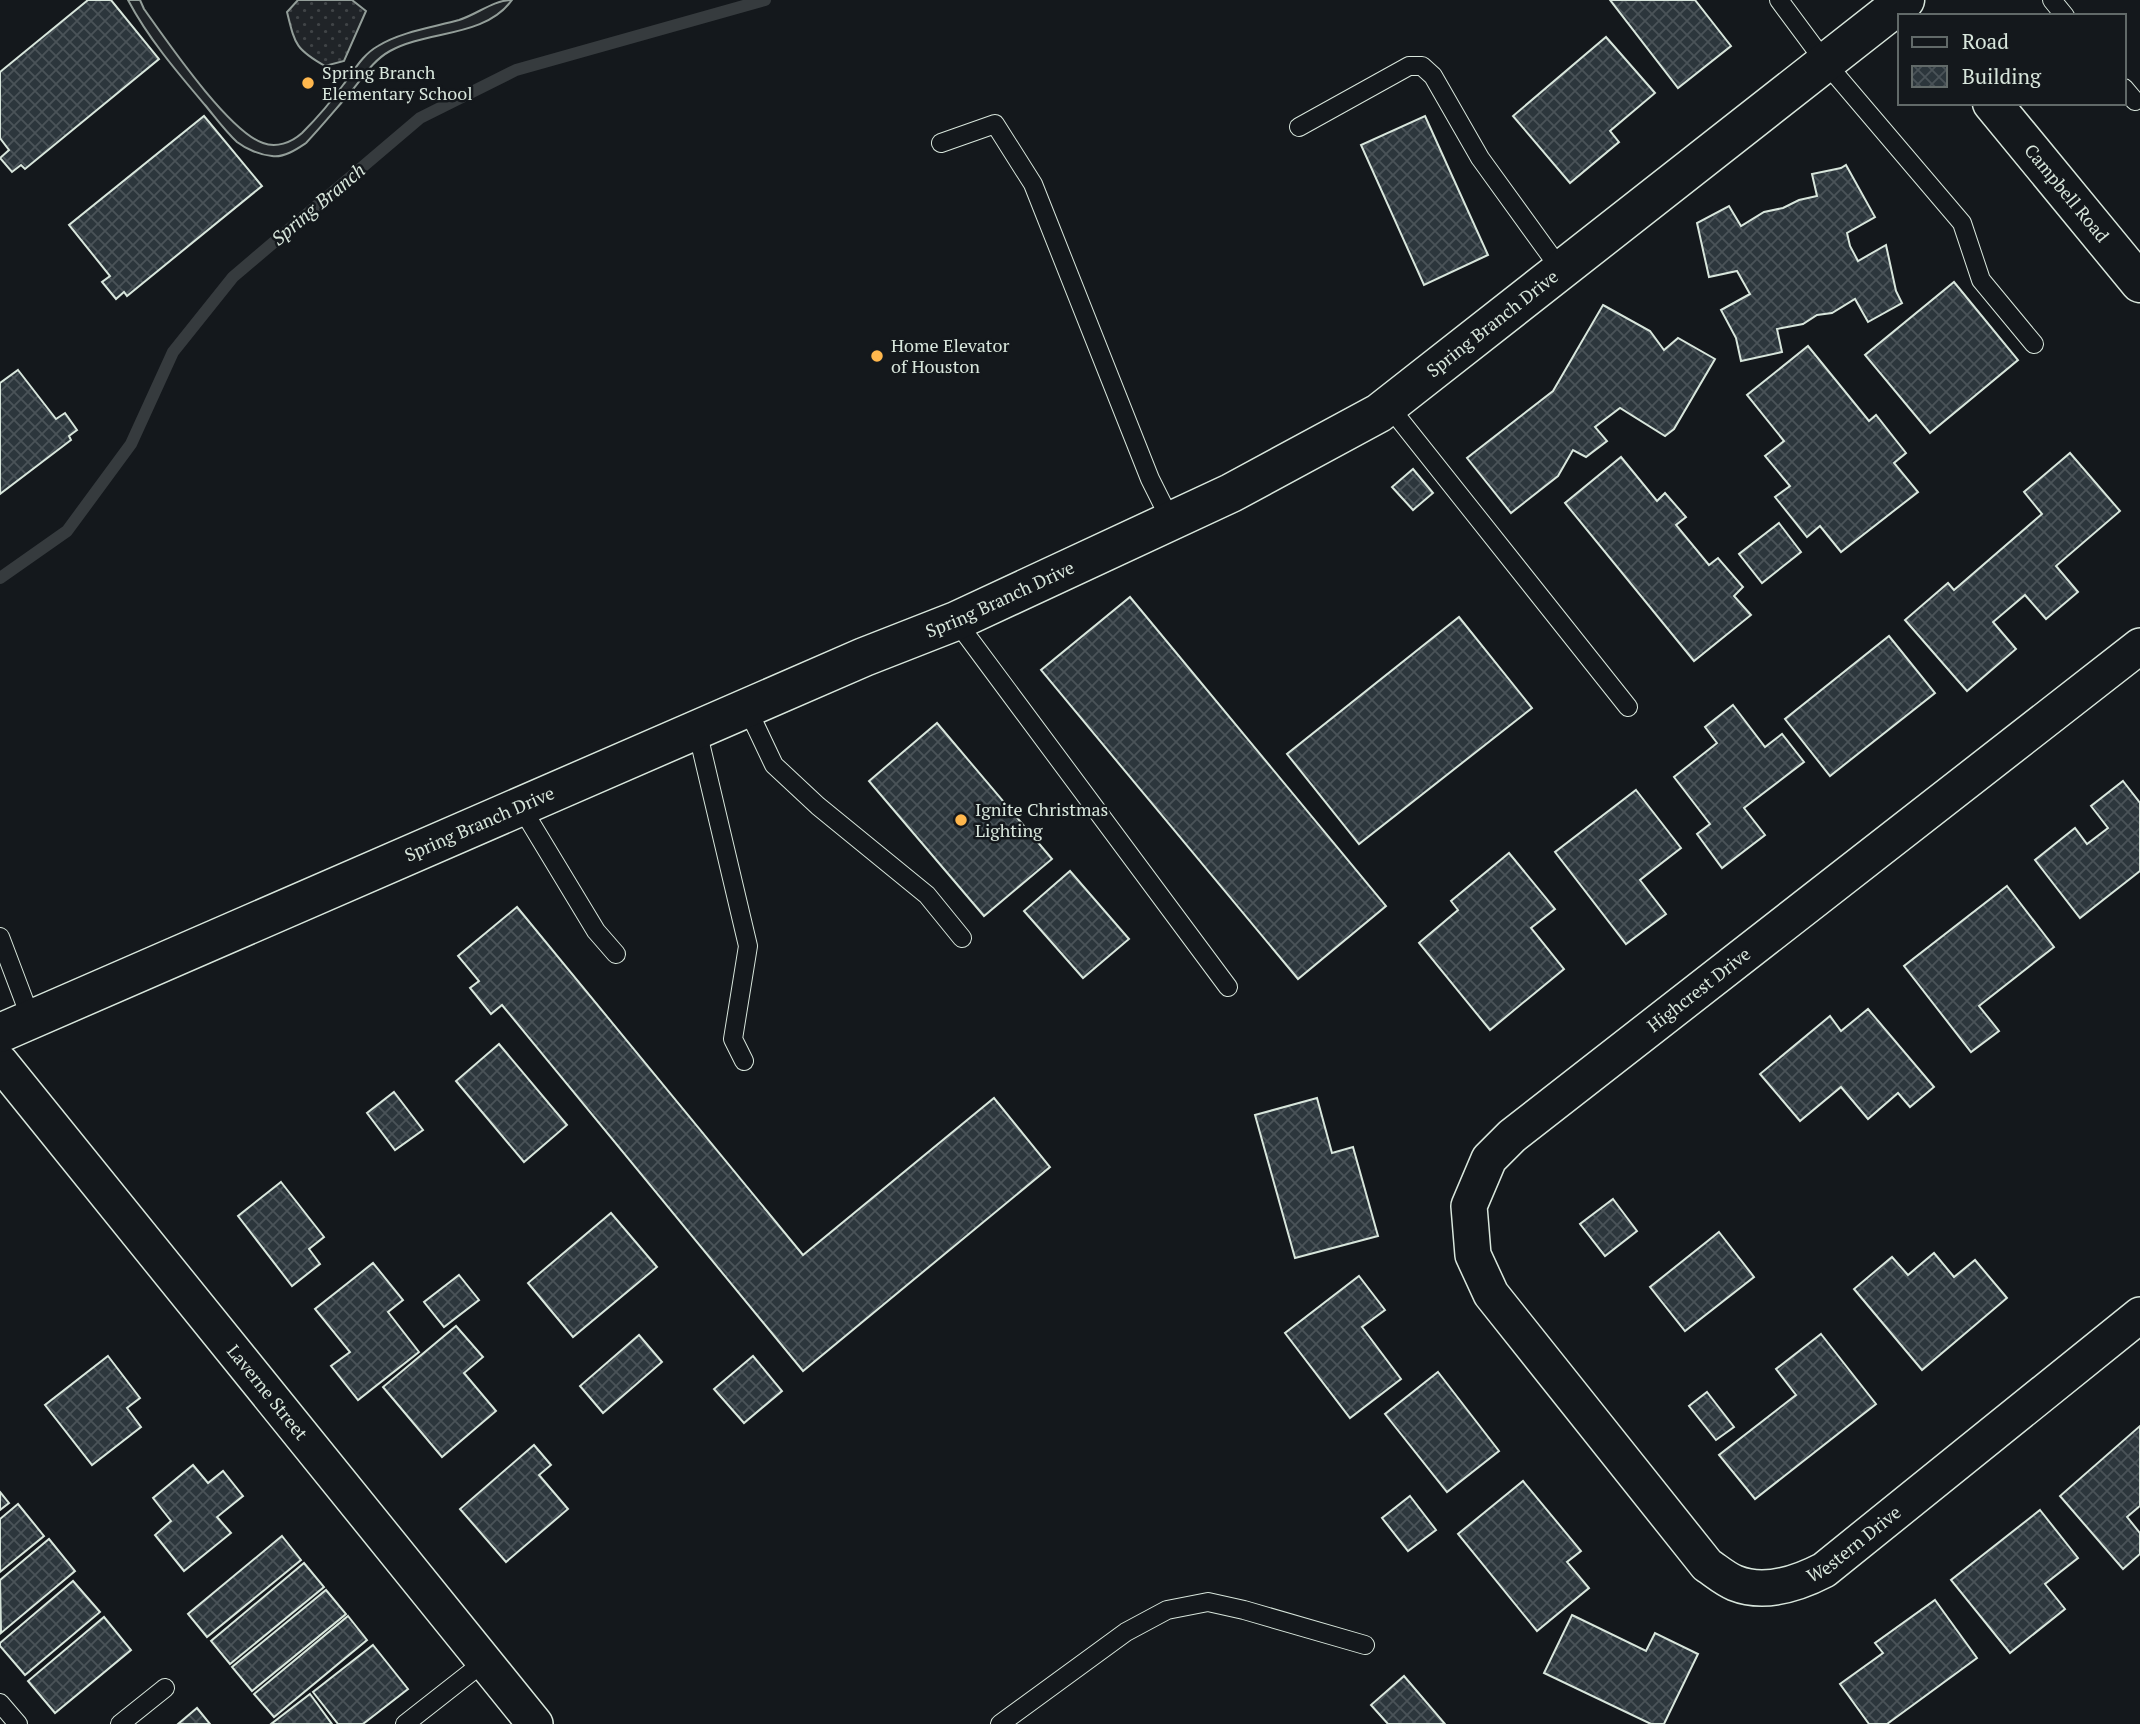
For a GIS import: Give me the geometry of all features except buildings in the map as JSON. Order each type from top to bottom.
[{"type":"street","name":"Spring Branch Drive","points":[[15,1026],[864,657],[956,621],[1231,493],[1379,413],[1906,0]]},
{"type":"street","points":[[1906,0],[1918,14]]},
{"type":"street","name":"Campbell Road","points":[[1994,105],[2140,283]]},
{"type":"street","name":"Highcrest Drive","points":[[1582,1408],[1491,1294],[1473,1255],[1469,1206],[1489,1159],[1512,1136],[2140,646]]},
{"type":"street","name":"Laverne Street","points":[[0,1062],[535,1724]]},
{"type":"street","name":"Western Drive","points":[[1582,1408],[1707,1565],[1735,1583],[1760,1589],[1797,1584],[1824,1570],[2140,1315]]},
{"type":"lane","points":[[1779,0],[1825,62],[1962,223],[1981,280],[2034,344]]},
{"type":"lane","points":[[2052,0],[2063,14]]},
{"type":"lane","points":[[1299,127],[1409,66],[1422,66],[1433,76],[1480,158],[1560,270]]},
{"type":"lane","points":[[941,143],[995,124],[1033,184],[1145,467],[1171,521]]},
{"type":"lane","points":[[1388,405],[1628,708]]},
{"type":"lane","points":[[956,621],[1228,986]]},
{"type":"lane","points":[[747,708],[774,765],[818,806],[927,895],[962,938]]},
{"type":"lane","points":[[697,730],[748,946],[733,1039],[744,1061]]},
{"type":"lane","points":[[521,807],[596,931],[616,954]]},
{"type":"lane","points":[[0,937],[15,1026]]},
{"type":"lane","points":[[1000,1724],[1126,1632],[1167,1610],[1208,1602],[1366,1645]]},
{"type":"lane","points":[[405,1724],[484,1662]]},
{"type":"lane","points":[[120,1724],[165,1688]]},
{"type":"lane","points":[[0,1703],[18,1724]]},
{"type":"shaded area","points":[[128,0],[140,0],[183,62],[233,122],[263,143],[278,145],[302,133],[363,59],[378,46],[407,33],[459,20],[498,2],[512,0],[486,21],[455,32],[405,44],[390,51],[373,65],[306,143],[277,156],[253,151],[233,138],[163,54]]},
{"type":"shaded area","points":[[298,0],[352,0],[366,11],[344,61],[325,66],[298,45],[287,12]]},
{"type":"waterway","name":"Spring Branch","points":[[0,578],[67,531],[131,444],[173,352],[233,277],[420,118],[516,70],[765,0]]},
{"type":"place","name":"Spring Branch Elementary School","points":[[308,83]]},
{"type":"place","name":"Home Elevator of Houston","points":[[877,356]]},
{"type":"place","name":"Ignite Christmas Lighting","points":[[961,820]]}]
